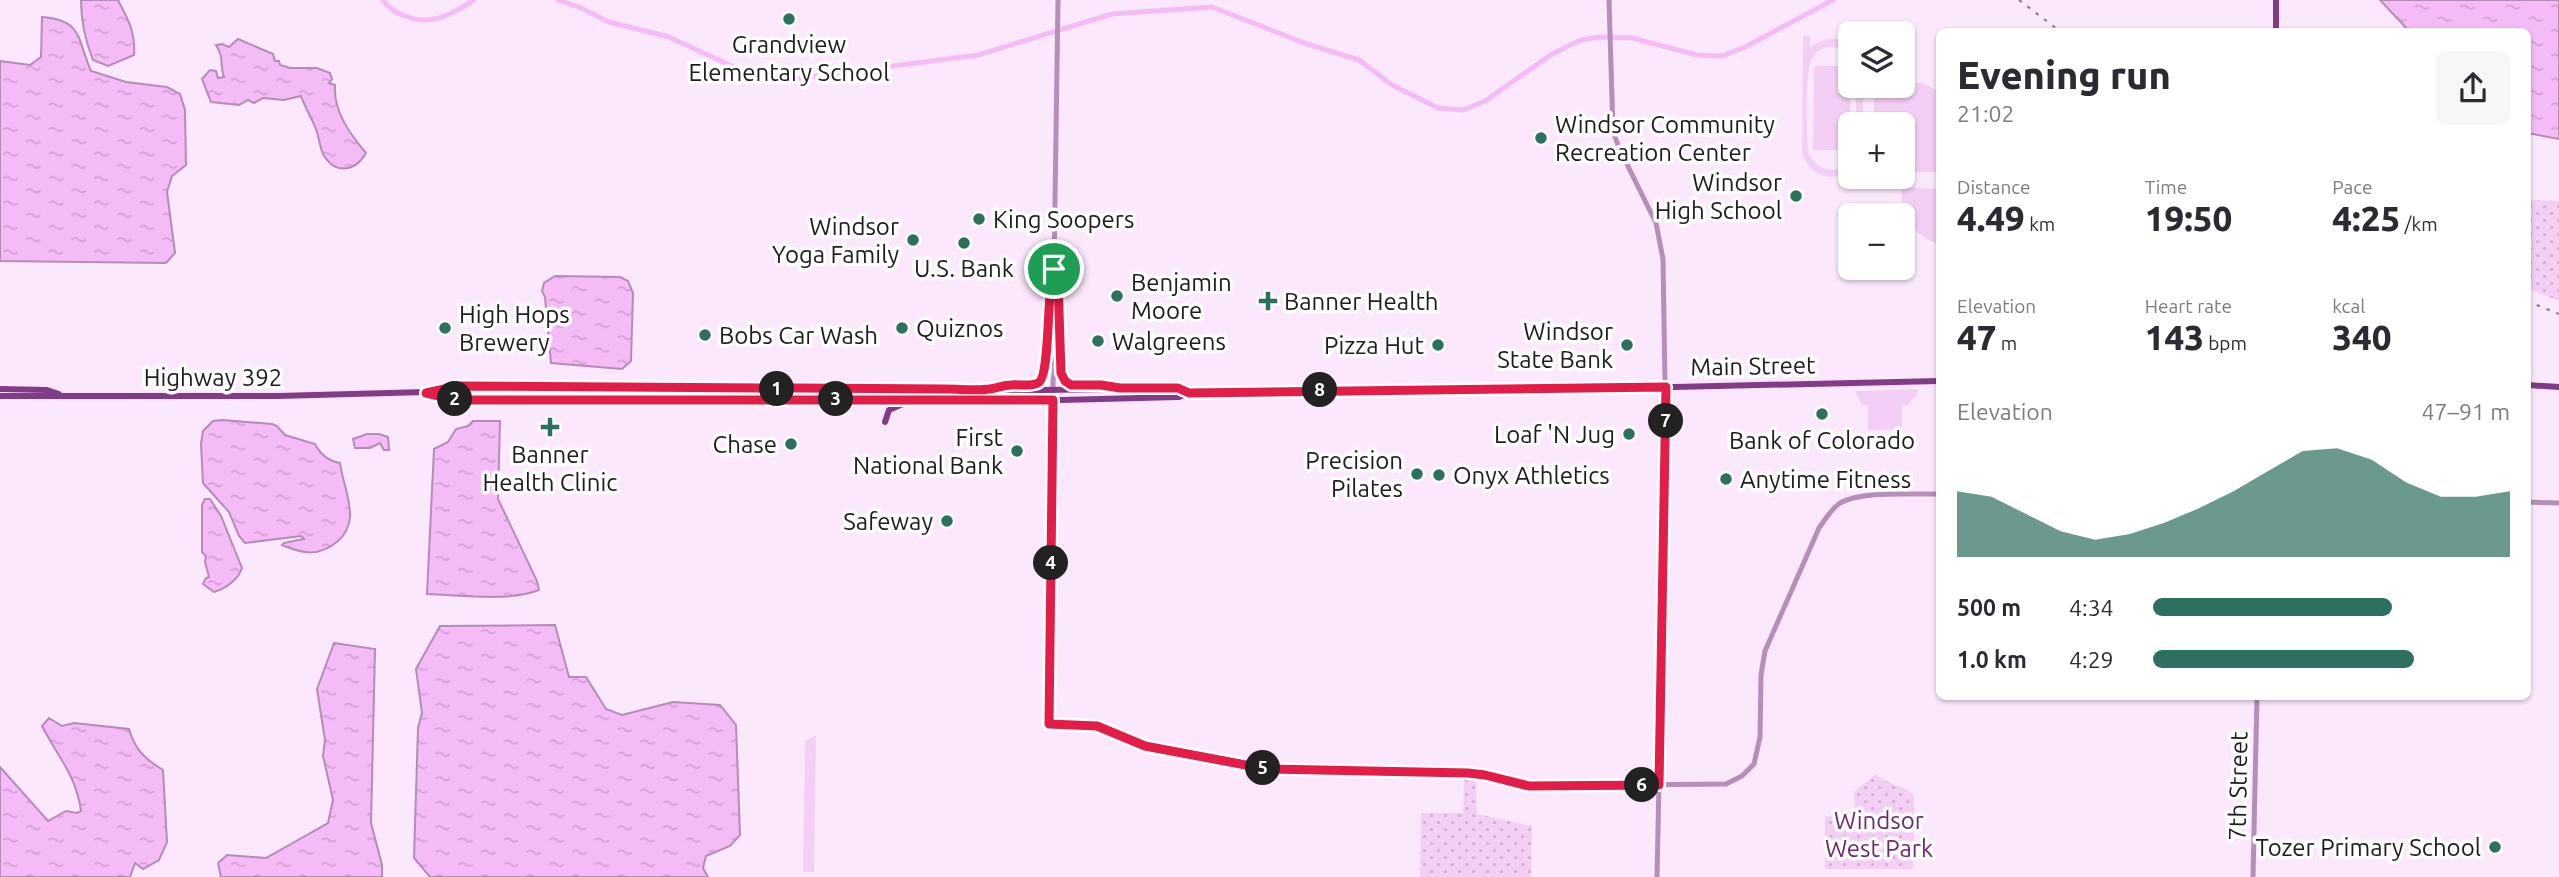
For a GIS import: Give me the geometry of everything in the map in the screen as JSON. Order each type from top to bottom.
[{"type":"main road","points":[[2276,0],[2276,28]]},
{"type":"main road","points":[[988,389],[1041,382],[1049,338]]},
{"type":"main road","points":[[1059,344],[1061,375],[1068,384],[1120,388]]},
{"type":"main road","name":"Main Street","points":[[521,400],[1053,400],[1179,397],[1189,393],[1936,381]]},
{"type":"main road","points":[[2531,385],[2559,387]]},
{"type":"main road","name":"Highway 392","points":[[0,399],[426,393],[458,386],[521,387]]},
{"type":"main road","name":"Main Street","points":[[521,387],[1053,390],[1178,388],[1189,393]]},
{"type":"main road","points":[[0,389],[47,390],[64,396]]},
{"type":"main road","points":[[694,398],[709,395],[761,394],[768,389]]},
{"type":"main road","points":[[767,399],[777,393],[818,389]]},
{"type":"main road","points":[[837,399],[846,394],[880,394],[885,389]]},
{"type":"main road","points":[[883,399],[894,393],[929,393],[946,389]]},
{"type":"main road","name":"Highway 392","points":[[426,393],[456,400],[521,400]]},
{"type":"main road","points":[[885,422],[889,410],[897,406],[934,404],[947,400]]},
{"type":"street","points":[[1054,365],[1049,356],[1049,301],[1050,280],[1054,269],[1058,0]]},
{"type":"street","points":[[1609,0],[1613,131],[1656,223],[1662,247],[1666,387],[1657,877]]},
{"type":"street","points":[[1054,269],[1058,280],[1059,344],[1054,365],[1053,390],[1049,724],[1097,726],[1145,746],[1267,769],[1468,773],[1529,786],[1726,784],[1742,776],[1754,764],[1760,737],[1761,674],[1765,650],[1819,528],[1834,509],[1848,500],[1862,496],[1936,494]]},
{"type":"street","points":[[2531,502],[2559,503]]},
{"type":"street","name":"7th Street","points":[[2253,877],[2257,700]]},
{"type":"green space","points":[[1803,36],[1810,36],[1810,48],[1829,39],[1838,40],[1838,48],[1821,49],[1810,64],[1807,123],[1809,154],[1822,167],[1838,169],[1838,176],[1827,177],[1815,172],[1802,153]]},
{"type":"green space","points":[[1814,66],[1838,66],[1838,98],[1850,98],[1850,112],[1838,112],[1838,150],[1813,150]]},
{"type":"green space","points":[[1915,83],[1936,90],[1936,172],[1915,172],[1915,112],[1874,112],[1874,98],[1915,98]]},
{"type":"green space","points":[[1856,98],[1863,98],[1863,112],[1856,112]]},
{"type":"green space","points":[[1902,189],[1936,189],[1936,243],[1915,230],[1915,203],[1903,203]]},
{"type":"green space","points":[[2531,200],[2559,201],[2559,301],[2531,290]]},
{"type":"green space","points":[[1918,389],[1908,405],[1902,405],[1902,429],[1868,430],[1868,405],[1862,405],[1855,391]]},
{"type":"green space","points":[[814,736],[814,872],[803,872],[805,741]]},
{"type":"green space","name":"Windsor West Park","points":[[1876,774],[1914,796],[1913,869],[1825,869],[1825,817],[1855,810],[1854,792]]},
{"type":"green space","points":[[1464,779],[1476,780],[1477,814],[1532,826],[1531,877],[1420,877],[1421,813],[1463,813]]},
{"type":"water","points":[[81,0],[118,0],[132,33],[134,55],[108,66],[93,60],[84,31]]},
{"type":"water","points":[[2380,0],[2559,0],[2559,139],[2531,134],[2531,28],[2406,28]]},
{"type":"water","points":[[42,17],[65,22],[72,27],[77,33],[91,71],[126,82],[167,87],[180,94],[185,110],[186,165],[172,176],[167,192],[175,253],[166,263],[0,261],[0,61],[30,65],[41,57]]},
{"type":"water","points":[[238,39],[273,54],[280,65],[290,68],[317,68],[330,73],[332,79],[329,83],[335,85],[340,113],[366,153],[356,164],[339,168],[328,161],[301,96],[284,100],[263,98],[254,103],[248,100],[239,105],[211,102],[202,79],[210,70],[216,71],[218,78],[224,77],[216,45],[229,47]]},
{"type":"water","points":[[555,276],[620,277],[628,281],[633,293],[631,361],[622,369],[551,363],[545,297],[542,291],[544,283]]},
{"type":"water","points":[[213,421],[272,424],[285,435],[315,444],[326,457],[340,463],[350,517],[340,539],[317,552],[282,545],[304,539],[301,536],[245,543],[239,536],[229,512],[203,483],[203,431]]},
{"type":"water","points":[[473,421],[500,421],[498,499],[539,590],[499,597],[427,594],[434,449],[448,442],[456,429],[468,426]]},
{"type":"water","points":[[367,434],[388,437],[389,450],[384,450],[380,443],[370,448],[355,448],[353,439]]},
{"type":"water","points":[[205,499],[210,499],[221,516],[242,568],[231,583],[214,592],[203,584],[209,577],[206,556],[202,552],[202,505]]},
{"type":"water","points":[[555,625],[569,677],[586,677],[606,709],[622,715],[673,702],[720,705],[736,725],[740,835],[730,846],[706,856],[703,868],[708,877],[430,877],[414,858],[418,728],[422,713],[416,669],[440,626]]},
{"type":"water","points":[[334,643],[375,649],[371,823],[382,865],[382,877],[221,877],[218,863],[227,855],[266,858],[328,823],[333,800],[323,756],[325,740],[317,689]]},
{"type":"water","points":[[49,718],[62,726],[74,723],[129,729],[141,753],[163,770],[167,842],[159,860],[143,869],[135,863],[130,877],[0,877],[0,767],[48,821],[66,811],[81,811],[71,776],[42,726]]},
{"type":"waterway","points":[[383,0],[398,13],[424,20],[450,14],[474,0]]},
{"type":"waterway","points":[[558,0],[609,22],[669,37],[759,76],[793,79],[978,55],[1112,14],[1212,7],[1307,44],[1359,60],[1392,85],[1438,108],[1463,110],[1485,101],[1552,54],[1581,40],[1600,37],[1632,38],[1697,55],[1722,56],[1745,47],[1833,0]]},
{"type":"railway","points":[[2019,0],[2056,28]]},
{"type":"railway","points":[[2531,303],[2559,314]]},
{"type":"place","name":"Grandview Elementary School","points":[[789,19]]},
{"type":"place","name":"Windsor Community Recreation Center","points":[[1541,138]]},
{"type":"place","name":"Windsor High School","points":[[1796,196]]},
{"type":"place","name":"King Soopers","points":[[979,219]]},
{"type":"place","name":"Windsor Yoga Family","points":[[913,240]]},
{"type":"place","name":"U.S. Bank","points":[[964,243]]},
{"type":"place","name":"Benjamin Moore","points":[[1117,296]]},
{"type":"place","name":"Banner Health","points":[[1268,301]]},
{"type":"place","name":"High Hops Brewery","points":[[445,328]]},
{"type":"place","name":"Quiznos","points":[[902,328]]},
{"type":"place","name":"Bobs Car Wash","points":[[705,335]]},
{"type":"place","name":"Walgreens","points":[[1098,341]]},
{"type":"place","name":"Pizza Hut","points":[[1438,345]]},
{"type":"place","name":"Windsor State Bank","points":[[1627,345]]},
{"type":"place","name":"Bank of Colorado","points":[[1822,414]]},
{"type":"place","name":"Banner Health Clinic","points":[[550,427]]},
{"type":"place","name":"Loaf 'N Jug","points":[[1629,434]]},
{"type":"place","name":"Chase","points":[[791,444]]},
{"type":"place","name":"First National Bank","points":[[1017,451]]},
{"type":"place","name":"Precision Pilates","points":[[1417,474]]},
{"type":"place","name":"Onyx Athletics","points":[[1439,475]]},
{"type":"place","name":"Anytime Fitness","points":[[1726,479]]},
{"type":"place","name":"Safeway","points":[[947,521]]},
{"type":"place","name":"Tozer Primary School","points":[[2495,847]]},
{"type":"route","points":[[1054,269],[1058,280],[1061,373],[1063,379],[1071,385],[1178,388],[1189,393],[1405,388],[1666,387],[1659,785],[1529,786],[1468,773],[1267,769],[1145,746],[1097,726],[1049,724],[1053,400],[456,400],[426,393],[458,386],[988,389],[1036,384],[1041,382],[1044,375],[1045,349],[1049,338],[1050,280],[1054,269]]}]
